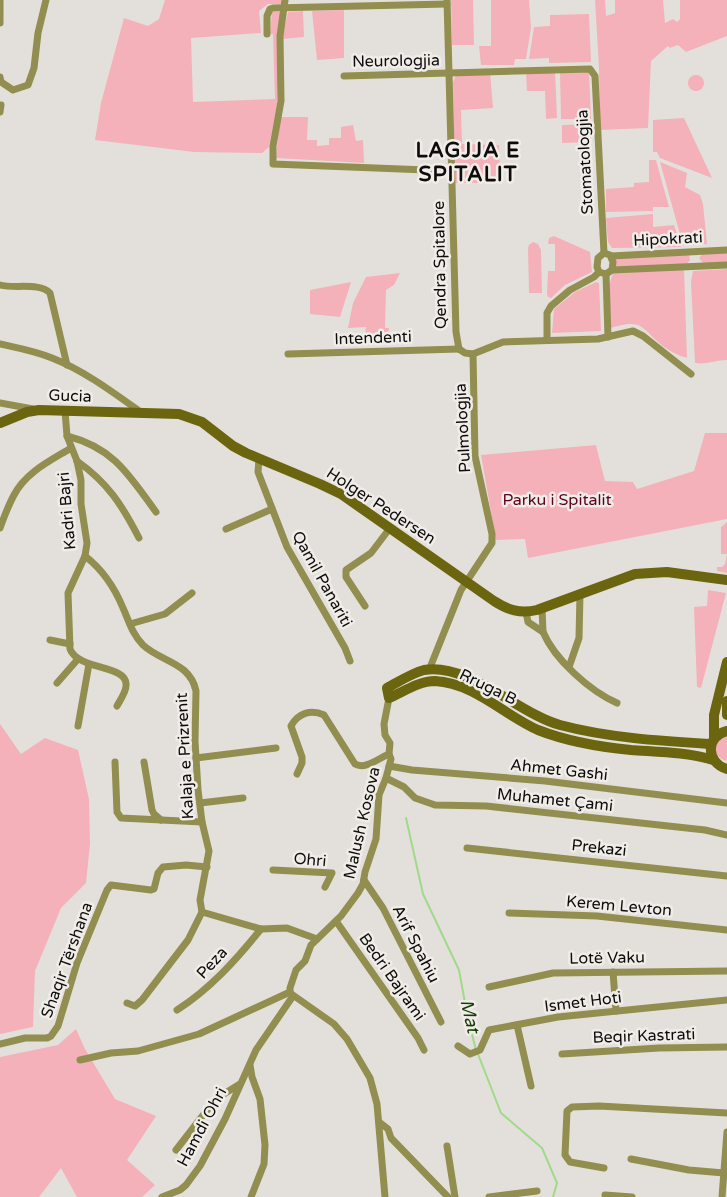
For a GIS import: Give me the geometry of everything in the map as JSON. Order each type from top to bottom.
[{"type":"main road","name":"Gucia","points":[[0,423],[27,412],[39,410],[116,414],[142,413]]},
{"type":"main road","name":"Holger Pedersen","points":[[142,413],[179,414],[202,422],[234,446],[259,459],[331,489],[504,608],[526,612],[542,608],[635,574],[646,572],[678,573],[727,580]]},
{"type":"main road","points":[[726,771],[713,760],[710,752],[714,716],[727,662]]},
{"type":"main road","name":"Rruga B","points":[[712,742],[631,738],[559,725],[540,717],[464,676],[448,672],[422,670],[387,688],[389,698],[424,682],[447,683],[461,687],[536,729],[556,736],[588,744],[629,750],[696,755],[713,760]]},
{"type":"main road","points":[[727,701],[727,715]]},
{"type":"main road","points":[[712,742],[719,734],[727,731]]},
{"type":"street","points":[[0,0],[0,22]]},
{"type":"street","points":[[1,80],[13,90],[28,85],[34,68],[38,33],[46,0]]},
{"type":"street","points":[[267,34],[268,12],[285,4],[447,2]]},
{"type":"street","name":"Qendra Spitalore","points":[[447,2],[456,338],[459,349]]},
{"type":"street","points":[[285,4],[280,46],[281,101],[273,146],[273,164],[452,171]]},
{"type":"street","name":"Neurologjia","points":[[344,76],[589,68],[592,70]]},
{"type":"street","name":"Stomatologjia","points":[[592,70],[594,76],[607,254]]},
{"type":"street","points":[[0,112],[1,105]]},
{"type":"street","name":"Hipokrati","points":[[607,254],[727,250]]},
{"type":"street","points":[[606,272],[597,267],[597,260],[599,256],[607,254]]},
{"type":"street","name":"Hipokrati","points":[[606,272],[613,262],[607,254]]},
{"type":"street","name":"Hipokrati","points":[[606,272],[727,264]]},
{"type":"street","points":[[606,272],[608,336]]},
{"type":"street","points":[[547,340],[547,313],[551,306],[570,290],[606,272]]},
{"type":"street","points":[[0,285],[40,287],[50,293],[67,365]]},
{"type":"street","points":[[459,349],[465,353],[473,354],[503,342],[598,339],[630,331],[638,333],[681,364],[691,374]]},
{"type":"street","points":[[0,344],[28,350],[67,365],[110,390],[142,413]]},
{"type":"street","name":"Intendenti","points":[[288,354],[459,349]]},
{"type":"street","name":"Pulmologjia","points":[[466,582],[489,549],[492,539],[475,456],[473,354]]},
{"type":"street","points":[[0,403],[39,410]]},
{"type":"street","name":"Kadri Bajri","points":[[65,411],[67,436],[77,461],[81,480],[82,512],[87,542],[85,556],[68,593],[67,602],[71,652],[78,659]]},
{"type":"street","points":[[67,436],[92,445],[114,459],[130,476],[156,512]]},
{"type":"street","points":[[0,528],[15,494],[22,484],[40,467],[71,448]]},
{"type":"street","name":"Qamil Panariti","points":[[259,459],[258,472],[287,547],[345,648],[350,661]]},
{"type":"street","name":"Kadri Bajri","points":[[77,461],[108,487],[122,507],[139,538]]},
{"type":"street","points":[[226,529],[272,509]]},
{"type":"street","points":[[365,606],[346,577],[346,570],[371,553],[390,528]]},
{"type":"street","name":"Kalaja e Prizrenit","points":[[85,556],[104,573],[133,632],[143,645],[158,656],[179,665],[195,684],[197,697],[195,726],[196,758],[202,822],[209,851],[200,900],[202,912],[188,940],[142,1000],[135,1006],[127,1003]]},
{"type":"street","points":[[429,670],[461,590],[466,582]]},
{"type":"street","points":[[130,624],[165,614],[192,593]]},
{"type":"street","points":[[569,667],[579,638],[580,594]]},
{"type":"street","points":[[542,608],[543,632],[551,647],[575,675],[598,694],[617,703]]},
{"type":"street","points":[[526,612],[528,622],[543,632]]},
{"type":"street","points":[[50,640],[70,644]]},
{"type":"street","points":[[57,683],[78,659],[114,671],[124,678],[126,685],[117,706]]},
{"type":"street","points":[[78,726],[89,664]]},
{"type":"street","name":"Malush Kosova","points":[[250,1064],[256,1050],[292,994],[290,988],[296,970],[304,961],[311,945],[336,921],[358,893],[364,880],[376,839],[380,795],[391,759],[389,754],[390,743],[384,724],[389,698]]},
{"type":"street","points":[[297,774],[302,763],[302,757],[292,726],[294,720],[309,712],[317,712],[324,715],[356,764],[360,767],[366,766],[389,754]]},
{"type":"street","points":[[196,758],[276,748]]},
{"type":"street","points":[[115,762],[118,816],[125,819],[202,822]]},
{"type":"street","points":[[144,762],[152,810],[162,820]]},
{"type":"street","name":"Ahmet Gashi","points":[[389,766],[412,770],[545,781],[727,803]]},
{"type":"street","name":"Muhamet Çami","points":[[386,778],[404,787],[415,798],[435,805],[486,806],[727,834]]},
{"type":"street","points":[[200,803],[243,798]]},
{"type":"street","name":"Prekazi","points":[[467,848],[727,876]]},
{"type":"street","name":"Shaqir Tërshana","points":[[0,1044],[25,1038],[47,1038],[54,1032],[77,963],[108,887],[114,884],[148,890],[154,888],[158,873],[162,867],[186,865],[207,867]]},
{"type":"street","name":"Ohri","points":[[273,870],[332,873],[325,887]]},
{"type":"street","name":"Arif Spahiu","points":[[364,880],[383,908],[441,1022]]},
{"type":"street","points":[[202,912],[261,929],[287,928],[317,939]]},
{"type":"street","name":"Kerem Levton","points":[[509,913],[597,916],[727,930]]},
{"type":"street","name":"Bedri Bajrami","points":[[336,921],[418,1038],[424,1050]]},
{"type":"street","name":"Peza","points":[[177,1010],[196,998],[211,985],[261,929]]},
{"type":"street","name":"Lotë Vaku","points":[[489,987],[553,973],[727,971]]},
{"type":"street","points":[[613,972],[616,1011]]},
{"type":"street","points":[[80,1060],[103,1054],[138,1051],[198,1034],[292,994],[334,1024],[347,1039],[373,1086],[379,1122],[385,1197]]},
{"type":"street","name":"Ismet Hoti","points":[[458,1046],[470,1054],[480,1050],[489,1030],[558,1017],[727,1000]]},
{"type":"street","points":[[517,1025],[531,1086]]},
{"type":"street","name":"Beqir Kastrati","points":[[562,1054],[659,1048],[727,1048]]},
{"type":"street","points":[[250,1064],[252,1077],[260,1099],[265,1150],[264,1164],[251,1197]]},
{"type":"street","name":"Hamdi Ohri","points":[[162,1197],[180,1190],[200,1166],[225,1119],[250,1064]]},
{"type":"street","points":[[176,1150],[211,1105],[219,1097],[240,1083]]},
{"type":"street","points":[[604,1168],[570,1162],[567,1159],[565,1155],[567,1111],[572,1107],[599,1106],[727,1113]]},
{"type":"street","points":[[379,1122],[388,1129],[391,1138],[448,1197]]},
{"type":"street","points":[[722,1197],[727,1132]]},
{"type":"street","points":[[447,1146],[455,1197]]},
{"type":"street","points":[[631,1158],[689,1170],[724,1173]]},
{"type":"street","points":[[489,1197],[537,1191]]},
{"type":"street","points":[[605,1195],[632,1197]]},
{"type":"green space","points":[[165,0],[282,0],[282,4],[268,4],[259,11],[261,33],[191,38],[193,102],[275,99],[273,34],[270,34],[272,12],[281,12],[277,104],[269,147],[262,153],[194,152],[95,140],[101,103],[124,18],[148,26],[159,19]]},
{"type":"green space","points":[[451,0],[473,0],[474,45],[452,45]]},
{"type":"green space","points":[[491,0],[529,0],[531,28],[526,59],[515,59],[514,65],[481,65],[479,46],[491,46]]},
{"type":"green space","points":[[595,0],[605,0],[606,16],[615,13],[615,0],[663,0],[665,23],[673,19],[677,22],[680,19],[680,0],[727,0],[727,36],[686,52],[678,45],[670,48],[668,46],[651,61],[648,128],[600,130]]},
{"type":"green space","points":[[344,10],[344,58],[317,60],[312,11]]},
{"type":"green space","points":[[303,11],[304,37],[282,39],[288,12]]},
{"type":"green space","points":[[589,14],[591,62],[549,63],[549,58],[529,59],[534,27],[550,26],[550,15]]},
{"type":"green space","points":[[555,71],[557,118],[546,119],[545,91],[527,91],[526,72]]},
{"type":"green space","points":[[589,71],[591,119],[561,119],[560,72]]},
{"type":"green space","points":[[490,72],[493,108],[461,110],[462,144],[499,145],[500,175],[496,175],[497,183],[455,183],[453,82],[459,74]]},
{"type":"green space","points":[[693,75],[699,75],[704,80],[702,89],[693,91],[688,86],[688,80]]},
{"type":"green space","points":[[280,117],[308,117],[307,140],[317,140],[317,146],[329,145],[329,138],[341,138],[341,127],[353,125],[356,141],[363,140],[364,163],[276,158]]},
{"type":"green space","points":[[684,118],[712,178],[660,158],[657,152],[653,152],[653,120]]},
{"type":"green space","points":[[591,124],[591,142],[562,143],[562,125]]},
{"type":"green space","points":[[649,160],[656,160],[669,207],[653,207],[653,211],[606,212],[606,189],[634,187],[634,183],[649,182]]},
{"type":"green space","points":[[660,162],[687,173],[685,187],[700,195],[703,204],[707,244],[683,245]]},
{"type":"green space","points":[[653,214],[653,227],[674,225],[681,247],[612,248],[608,242],[606,218]]},
{"type":"green space","points":[[554,236],[590,252],[592,272],[565,285],[551,298],[547,294],[548,271],[555,271],[555,244],[548,244],[549,238]]},
{"type":"green space","points":[[533,242],[538,244],[541,250],[542,293],[529,293],[528,248]]},
{"type":"green space","points":[[727,252],[727,262],[703,263],[699,258],[703,253]]},
{"type":"green space","points":[[689,255],[690,260],[687,264],[616,267],[615,257]]},
{"type":"green space","points":[[684,269],[687,358],[667,349],[638,325],[627,324],[610,328],[609,285],[614,271]]},
{"type":"green space","points":[[727,269],[727,360],[695,363],[691,282],[693,271]]},
{"type":"green space","points":[[400,273],[394,285],[386,290],[385,328],[389,328],[388,335],[365,334],[366,327],[348,328],[353,303],[366,277]]},
{"type":"green space","points":[[351,282],[340,317],[310,314],[310,290]]},
{"type":"green space","points":[[596,282],[599,283],[601,331],[552,333],[554,309],[575,292]]},
{"type":"green space","name":"Parku i Spitalit","points":[[705,433],[727,433],[727,519],[528,558],[525,539],[496,540],[481,455],[596,445],[605,481],[633,482],[637,489],[694,471]]},
{"type":"green space","points":[[727,522],[727,554],[721,554],[721,527]]},
{"type":"green space","points":[[727,554],[727,573],[717,571],[717,567],[722,567],[725,564]]},
{"type":"green space","points":[[708,590],[726,593],[701,688],[697,687],[694,607],[707,606]]},
{"type":"green space","points":[[0,724],[21,754],[45,738],[78,750],[89,799],[90,844],[86,883],[61,908],[35,971],[33,1027],[0,1034]]},
{"type":"green space","points":[[727,736],[727,761],[721,758],[715,751],[715,745],[721,738]]},
{"type":"green space","points":[[76,1029],[85,1049],[115,1099],[156,1116],[127,1160],[155,1185],[142,1197],[77,1197],[61,1168],[39,1197],[0,1197],[0,1057],[58,1045]]},
{"type":"waterway","name":"Mat","points":[[406,818],[423,894],[459,970],[476,1050]]},
{"type":"waterway","name":"Mat","points":[[478,1054],[501,1113],[542,1148],[557,1183],[553,1197]]},
{"type":"district","name":"LAGJJA E SPITALIT","points":[[468,162]]}]
